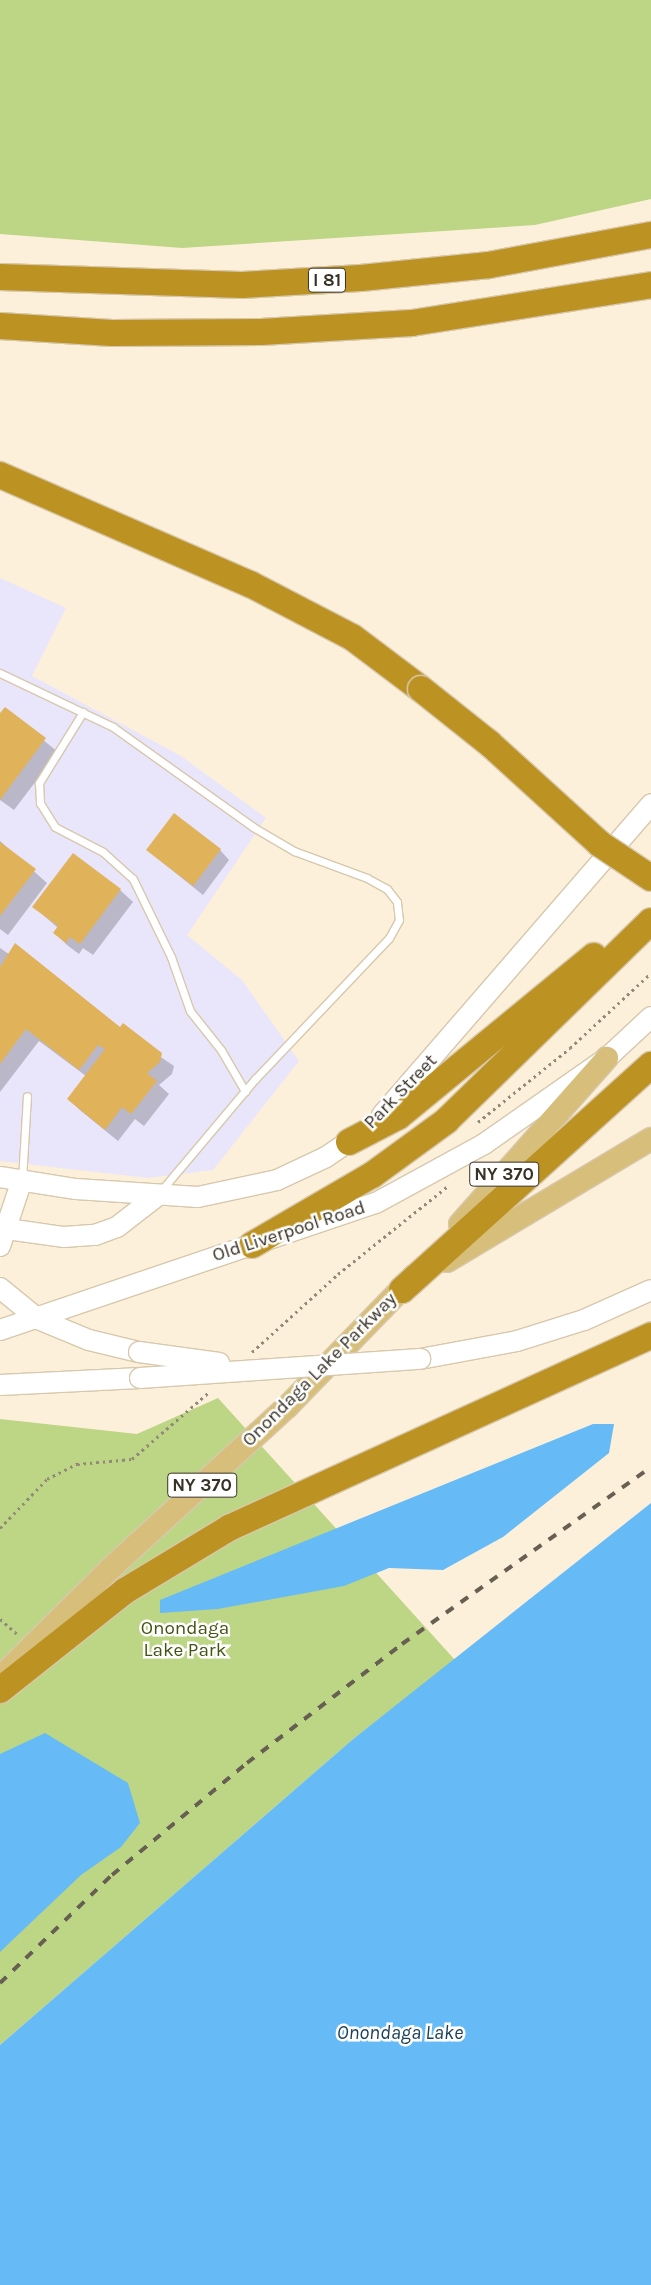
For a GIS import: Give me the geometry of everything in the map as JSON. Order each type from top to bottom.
[{"type":"highway","name":"I 81","points":[[0,276],[242,285],[361,278],[489,265],[651,235]]},
{"type":"highway","points":[[0,326],[112,333],[289,330],[511,310],[651,285]]},
{"type":"highway","points":[[0,475],[258,588],[352,637],[489,743],[600,844],[651,878]]},
{"type":"highway","points":[[349,1142],[400,1116],[651,906]]},
{"type":"highway","points":[[252,1245],[372,1175],[446,1121],[651,921]]},
{"type":"highway","points":[[402,1290],[651,1065]]},
{"type":"highway","points":[[0,1690],[125,1591],[229,1528],[651,1336]]},
{"type":"main road","name":"Park Street","points":[[0,1177],[157,1196],[239,1191],[277,1180],[349,1142],[398,1101],[651,804]]},
{"type":"main road","name":"Old Liverpool Road","points":[[0,1330],[38,1319],[252,1245],[357,1212],[453,1161],[607,1058],[651,1017]]},
{"type":"main road","name":"NY 370","points":[[402,1290],[607,1058]]},
{"type":"main road","name":"NY 370","points":[[402,1290],[651,1139]]},
{"type":"main road","points":[[22,1180],[2,1234],[64,1237],[95,1235],[117,1227],[157,1196]]},
{"type":"main road","points":[[0,1288],[38,1319],[89,1340],[139,1352],[251,1362],[420,1358],[517,1341],[584,1320],[651,1290]]},
{"type":"main road","name":"Onondaga Lake Parkway","points":[[0,1678],[110,1569],[287,1408],[402,1290]]},
{"type":"main road","points":[[0,1385],[140,1378],[251,1362]]},
{"type":"lane","points":[[0,673],[113,727],[253,827],[294,851],[367,878],[387,889],[397,902],[399,920],[389,938],[245,1091],[157,1196]]},
{"type":"lane","points":[[83,712],[39,783],[40,804],[55,827],[103,852],[133,879],[171,957],[190,1011],[222,1050],[245,1091]]},
{"type":"lane","points":[[22,1180],[27,1096]]},
{"type":"path","points":[[471,1128],[570,1048],[651,973]]},
{"type":"path","points":[[251,1362],[338,1274],[447,1188],[453,1161]]},
{"type":"path","points":[[0,1528],[20,1502],[47,1478],[77,1464],[132,1458],[212,1388]]},
{"type":"shaded area","points":[[0,578],[66,608],[32,676],[181,756],[266,818],[187,935],[242,980],[299,1061],[213,1170],[148,1178],[0,1161]]},
{"type":"green space","points":[[0,0],[651,0],[651,199],[535,225],[182,248],[0,234]]},
{"type":"green space","name":"Onondaga Lake Park","points":[[218,1398],[455,1660],[352,1740],[0,2045],[0,1419],[137,1434]]},
{"type":"water","points":[[593,1424],[614,1424],[609,1453],[503,1537],[443,1570],[389,1568],[344,1586],[218,1609],[160,1613],[160,1600]]},
{"type":"water","name":"Onondaga Lake","points":[[651,1503],[651,2285],[0,2285],[0,2045],[352,1740]]},
{"type":"water","points":[[45,1733],[128,1783],[140,1823],[121,1847],[81,1875],[0,1952],[0,1754]]},
{"type":"building","points":[[5,707],[46,738],[0,800],[0,713]]},
{"type":"building","points":[[174,813],[221,849],[193,886],[146,850]]},
{"type":"building","points":[[0,842],[36,869],[0,916]]},
{"type":"building","points":[[73,853],[121,889],[80,944],[70,937],[66,943],[53,933],[58,926],[32,907]]},
{"type":"building","points":[[15,943],[120,1027],[123,1023],[162,1053],[160,1062],[147,1073],[157,1081],[131,1114],[122,1107],[105,1130],[67,1099],[105,1049],[98,1045],[79,1070],[26,1029],[0,1064],[0,967]]},
{"type":"railway","points":[[0,1983],[112,1875],[247,1763],[402,1644],[651,1467]]}]
